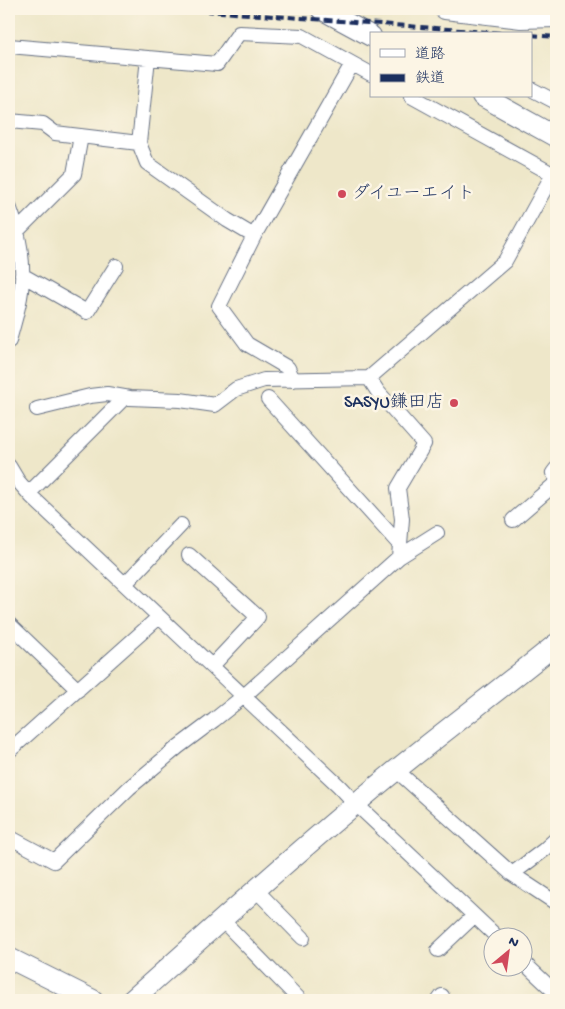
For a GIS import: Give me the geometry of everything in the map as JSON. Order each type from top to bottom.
[{"type":"street","points":[[321,9],[370,35]]},
{"type":"street","points":[[445,9],[521,18],[556,17]]},
{"type":"street","points":[[9,46],[217,64],[239,33],[302,36],[370,73]]},
{"type":"street","points":[[148,58],[139,143],[146,163],[227,220],[254,236]]},
{"type":"street","points":[[292,380],[288,368],[247,344],[219,306],[254,236],[352,64]]},
{"type":"street","points":[[532,90],[556,102]]},
{"type":"street","points":[[37,409],[90,396],[107,394],[215,405],[236,389],[264,380],[369,378],[505,261],[554,175],[415,98]]},
{"type":"street","points":[[486,98],[556,137]]},
{"type":"street","points":[[9,121],[42,124],[55,133],[139,143]]},
{"type":"street","points":[[17,231],[74,174],[81,136]]},
{"type":"street","points":[[9,206],[16,224],[22,275],[21,292],[9,341]]},
{"type":"street","points":[[22,275],[87,312],[116,266]]},
{"type":"street","points":[[369,378],[378,392],[424,444],[398,488],[402,519],[400,551]]},
{"type":"street","points":[[29,493],[125,397]]},
{"type":"street","points":[[268,399],[400,551]]},
{"type":"street","points":[[9,466],[29,493],[485,926]]},
{"type":"street","points":[[556,469],[553,473],[556,477]]},
{"type":"street","points":[[513,520],[556,483]]},
{"type":"street","points":[[125,584],[181,525]]},
{"type":"street","points":[[9,838],[54,861],[129,788],[244,696],[400,551],[437,533]]},
{"type":"street","points":[[189,555],[258,617],[212,666]]},
{"type":"street","points":[[9,751],[159,617]]},
{"type":"street","points":[[9,624],[78,690]]},
{"type":"street","points":[[132,1000],[396,770],[556,644]]},
{"type":"street","points":[[396,770],[512,874],[556,903]]},
{"type":"street","points":[[512,874],[544,850],[556,838]]},
{"type":"street","points":[[256,890],[303,938]]},
{"type":"street","points":[[438,950],[474,916]]},
{"type":"street","points":[[222,920],[300,1000]]},
{"type":"street","points":[[9,958],[94,1000]]},
{"type":"street","points":[[532,970],[556,993]]},
{"type":"railway","points":[[181,9],[487,32]]},
{"type":"railway","points":[[532,35],[556,37]]},
{"type":"place","name":"ダイユーエイト","points":[[342,194]]},
{"type":"place","name":"SASYU鎌田店","points":[[454,403]]}]
